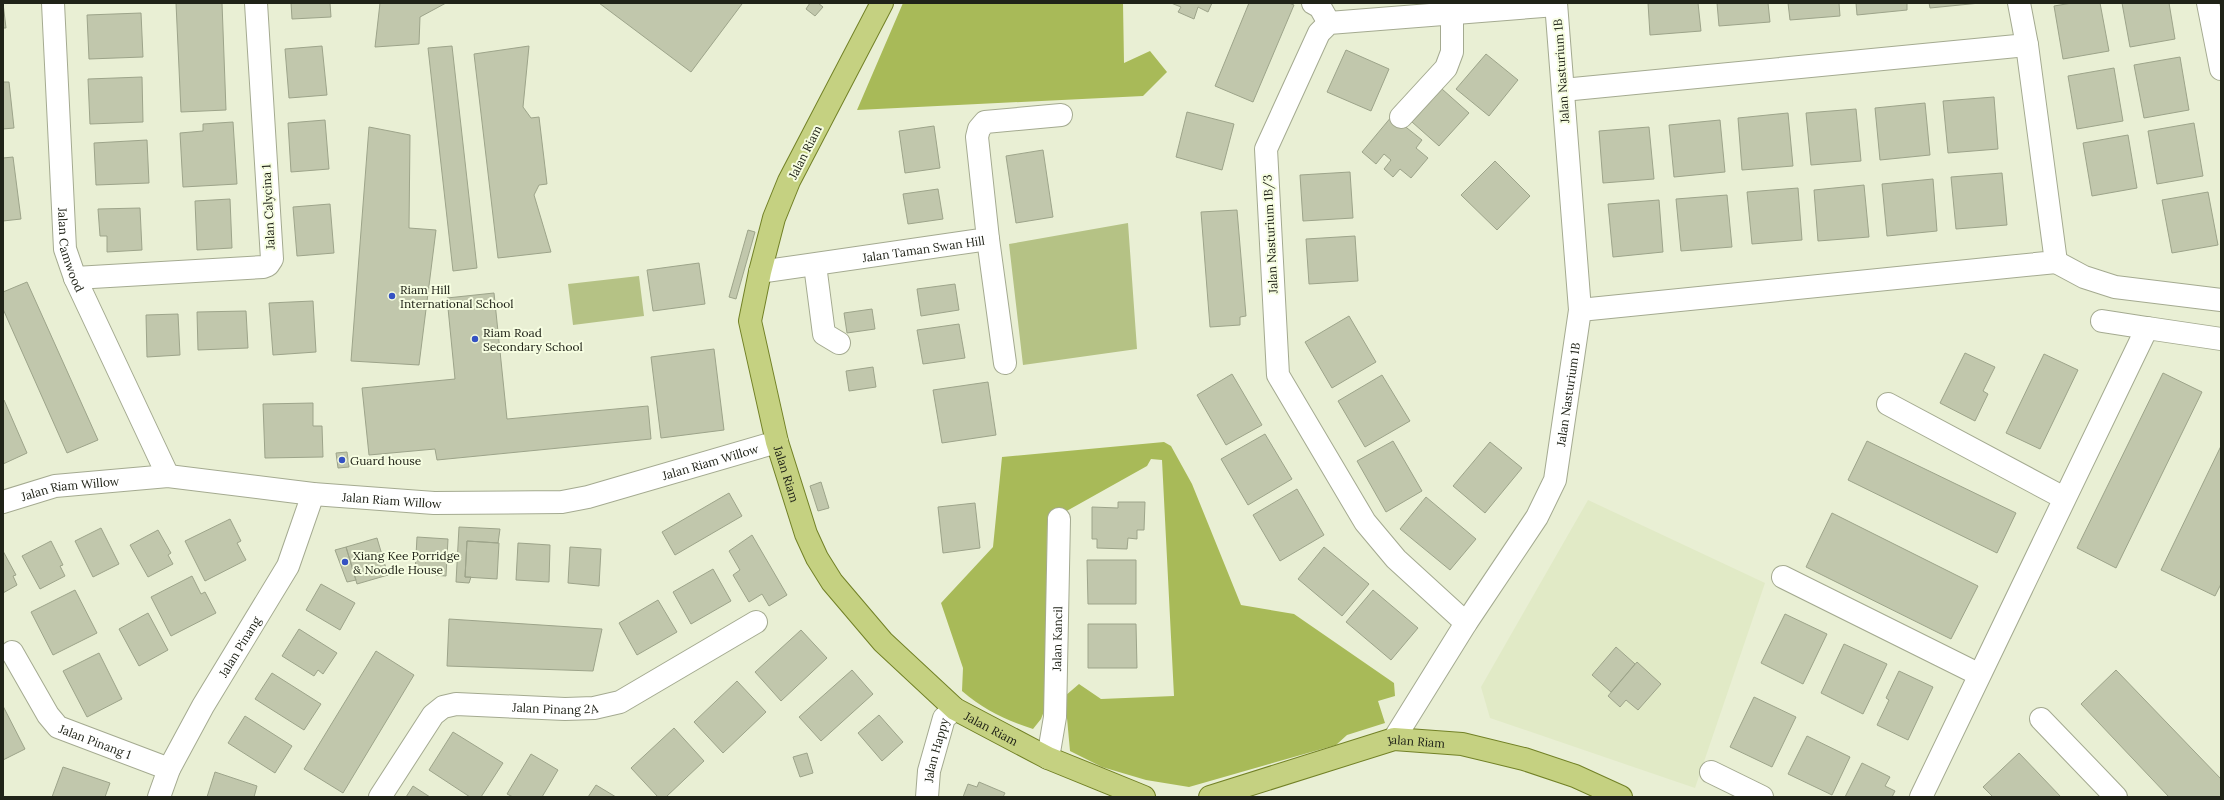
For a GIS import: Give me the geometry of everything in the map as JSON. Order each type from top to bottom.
[{"type":"main road","name":"Jalan Riam","points":[[882,3],[790,181],[774,218],[760,272],[750,321],[777,442],[806,534],[817,558],[832,582],[883,642],[955,709],[1048,758],[1144,797]]},
{"type":"main road","name":"Jalan Riam","points":[[1210,797],[1394,739],[1462,744],[1518,758],[1575,776],[1621,797]]},
{"type":"street","name":"Jalan Camwood","points":[[53,3],[65,249],[75,278],[168,476]]},
{"type":"street","name":"Jalan Calycina 1","points":[[75,278],[263,267],[268,265],[272,259],[256,3]]},
{"type":"street","points":[[1313,3],[1320,7],[1329,23],[1556,4]]},
{"type":"street","points":[[2019,3],[2027,45],[2056,262]]},
{"type":"street","points":[[2208,3],[2221,68]]},
{"type":"street","name":"Jalan Nasturium 1B","points":[[1394,739],[1466,623],[1537,517],[1555,480],[1580,310],[1556,4]]},
{"type":"street","points":[[1402,117],[1446,68],[1452,52],[1452,13]]},
{"type":"street","name":"Jalan Nasturium 1B/3","points":[[1329,23],[1319,33],[1266,149],[1278,375],[1365,522],[1396,559],[1466,623]]},
{"type":"street","points":[[1563,90],[2027,45]]},
{"type":"street","name":"Jalan Taman Swan Hill","points":[[760,272],[988,239],[977,137],[979,129],[985,122],[1061,115]]},
{"type":"street","points":[[988,239],[1005,364]]},
{"type":"street","points":[[1580,310],[2056,262],[2084,277],[2115,287],[2221,300]]},
{"type":"street","points":[[815,265],[824,334],[839,343]]},
{"type":"street","points":[[2102,321],[2221,339]]},
{"type":"street","points":[[1920,797],[1978,674],[2147,328]]},
{"type":"street","points":[[1888,404],[2064,498]]},
{"type":"street","name":"Jalan Riam Willow","points":[[3,502],[55,486],[168,476],[312,494],[434,503],[562,502],[588,497],[777,442]]},
{"type":"street","name":"Jalan Pinang","points":[[159,797],[169,769],[203,706],[288,566],[312,494]]},
{"type":"street","name":"Jalan Kancil","points":[[1048,758],[1055,717],[1060,519]]},
{"type":"street","points":[[1783,577],[1978,674]]},
{"type":"street","name":"Jalan Pinang 2A","points":[[380,797],[433,715],[443,707],[456,704],[565,709],[594,708],[620,702],[756,622]]},
{"type":"street","name":"Jalan Pinang 1","points":[[12,652],[48,715],[58,727],[169,769]]},
{"type":"street","name":"Jalan Happy","points":[[926,797],[929,771],[944,718],[955,709]]},
{"type":"street","points":[[2041,719],[2116,797]]},
{"type":"street","points":[[1711,772],[1762,797]]},
{"type":"shaded area","points":[[1588,500],[1765,583],[1695,788],[1490,718],[1481,687]]},
{"type":"green space","points":[[903,3],[1123,3],[1124,63],[1150,51],[1167,72],[1143,96],[857,110]]},
{"type":"green space","points":[[1128,223],[1137,349],[1023,365],[1009,244]]},
{"type":"green space","points":[[639,276],[644,316],[573,325],[568,284]]},
{"type":"green space","points":[[1164,442],[1171,446],[1192,484],[1241,605],[1294,614],[1394,683],[1395,696],[1378,701],[1385,723],[1347,735],[1336,745],[1189,787],[1146,780],[1102,767],[1070,751],[1065,696],[1079,684],[1101,699],[1174,696],[1162,460],[1151,459],[1147,466],[1047,522],[1046,706],[1041,719],[1033,729],[996,714],[970,698],[962,691],[963,668],[941,603],[993,547],[1002,457]]},
{"type":"building","points":[[3,3],[6,28],[3,28]]},
{"type":"building","points":[[176,3],[222,3],[226,110],[181,112]]},
{"type":"building","points":[[291,3],[330,3],[331,17],[292,19]]},
{"type":"building","points":[[380,3],[446,3],[420,17],[419,44],[375,47]]},
{"type":"building","points":[[599,3],[740,3],[742,4],[691,72]]},
{"type":"building","points":[[810,3],[818,3],[823,7],[815,16],[806,9]]},
{"type":"building","points":[[1171,3],[1212,3],[1208,12],[1198,7],[1194,19],[1178,12],[1181,7]]},
{"type":"building","points":[[1249,3],[1289,3],[1294,5],[1253,102],[1215,86]]},
{"type":"building","points":[[1648,3],[1698,3],[1701,31],[1650,35]]},
{"type":"building","points":[[1717,3],[1768,3],[1770,22],[1719,26]]},
{"type":"building","points":[[1788,3],[1839,3],[1840,16],[1790,20]]},
{"type":"building","points":[[1856,3],[1907,3],[1907,10],[1857,15]]},
{"type":"building","points":[[1929,3],[1980,3],[1930,8]]},
{"type":"building","points":[[2072,3],[2100,3],[2109,51],[2063,59],[2054,6]]},
{"type":"building","points":[[2122,3],[2169,3],[2175,39],[2130,47]]},
{"type":"building","points":[[141,13],[143,57],[89,59],[87,15]]},
{"type":"building","points":[[322,46],[327,95],[289,98],[285,49]]},
{"type":"building","points":[[452,46],[477,268],[453,271],[428,48]]},
{"type":"building","points":[[529,46],[523,107],[531,118],[539,117],[547,184],[539,185],[534,195],[551,252],[498,258],[474,54]]},
{"type":"building","points":[[1346,50],[1389,69],[1371,111],[1327,92]]},
{"type":"building","points":[[1486,54],[1518,80],[1489,116],[1456,89]]},
{"type":"building","points":[[2180,57],[2189,110],[2144,118],[2134,65]]},
{"type":"building","points":[[2114,68],[2123,121],[2077,129],[2068,76]]},
{"type":"building","points":[[142,77],[143,122],[90,124],[88,79]]},
{"type":"building","points":[[3,82],[9,82],[14,128],[3,129]]},
{"type":"building","points":[[1442,89],[1469,113],[1439,146],[1412,122]]},
{"type":"building","points":[[1994,97],[1998,149],[1948,153],[1943,101]]},
{"type":"building","points":[[1925,103],[1930,155],[1880,160],[1875,108]]},
{"type":"building","points":[[1856,109],[1861,161],[1811,165],[1806,113]]},
{"type":"building","points":[[1187,112],[1234,124],[1222,170],[1176,157]]},
{"type":"building","points":[[1788,113],[1793,166],[1742,170],[1738,118]]},
{"type":"building","points":[[1392,116],[1422,140],[1416,148],[1428,158],[1411,178],[1400,169],[1393,177],[1384,169],[1391,160],[1384,154],[1376,164],[1362,152]]},
{"type":"building","points":[[325,120],[329,169],[291,172],[288,123]]},
{"type":"building","points":[[1720,120],[1725,172],[1674,177],[1669,125]]},
{"type":"building","points":[[233,122],[237,184],[183,187],[180,133],[203,131],[203,124]]},
{"type":"building","points":[[2194,123],[2203,176],[2157,184],[2148,131]]},
{"type":"building","points":[[934,126],[940,168],[905,173],[899,131]]},
{"type":"building","name":"Riam Hill International School","points":[[369,127],[410,135],[409,228],[436,230],[419,365],[351,361]]},
{"type":"building","points":[[1649,127],[1654,179],[1603,183],[1599,131]]},
{"type":"building","points":[[2128,135],[2137,188],[2092,196],[2083,143]]},
{"type":"building","points":[[147,140],[149,183],[96,185],[94,143]]},
{"type":"building","points":[[1043,150],[1053,217],[1016,223],[1006,156]]},
{"type":"building","points":[[13,157],[21,219],[3,221],[3,158]]},
{"type":"building","points":[[1495,161],[1530,196],[1497,230],[1461,195]]},
{"type":"building","points":[[1350,172],[1353,218],[1303,221],[1300,175]]},
{"type":"building","points":[[2002,173],[2007,225],[1956,229],[1951,177]]},
{"type":"building","points":[[1933,179],[1937,231],[1887,236],[1882,184]]},
{"type":"building","points":[[1864,185],[1869,237],[1818,241],[1814,190]]},
{"type":"building","points":[[1798,188],[1802,240],[1752,244],[1747,192]]},
{"type":"building","points":[[938,189],[943,219],[908,224],[903,194]]},
{"type":"building","points":[[2208,192],[2218,245],[2172,253],[2162,200]]},
{"type":"building","points":[[1727,195],[1732,247],[1681,251],[1676,199]]},
{"type":"building","points":[[230,199],[232,248],[197,250],[195,201]]},
{"type":"building","points":[[1659,200],[1663,252],[1613,257],[1608,204]]},
{"type":"building","points":[[330,204],[334,253],[297,256],[293,207]]},
{"type":"building","points":[[140,208],[142,250],[107,252],[107,236],[100,236],[98,209]]},
{"type":"building","points":[[1237,210],[1246,316],[1240,317],[1240,325],[1210,327],[1201,212]]},
{"type":"building","points":[[748,230],[755,232],[736,299],[729,297]]},
{"type":"building","points":[[1355,236],[1358,281],[1309,284],[1306,239]]},
{"type":"building","points":[[699,263],[705,304],[653,311],[647,270]]},
{"type":"building","points":[[27,282],[98,440],[67,453],[3,309],[3,292]]},
{"type":"building","points":[[955,284],[959,310],[921,316],[917,289]]},
{"type":"building","name":"Riam Road Secondary School","points":[[494,293],[507,419],[648,406],[651,439],[437,460],[435,449],[369,455],[362,388],[455,379],[447,298]]},
{"type":"building","points":[[313,301],[316,352],[273,355],[269,303]]},
{"type":"building","points":[[872,309],[875,329],[847,333],[844,313]]},
{"type":"building","points":[[246,311],[248,348],[198,350],[197,312]]},
{"type":"building","points":[[178,314],[180,355],[147,357],[146,315]]},
{"type":"building","points":[[1349,316],[1376,362],[1332,388],[1305,342]]},
{"type":"building","points":[[959,324],[965,358],[923,364],[917,330]]},
{"type":"building","points":[[714,349],[724,430],[661,438],[651,357]]},
{"type":"building","points":[[1965,353],[1995,367],[1983,391],[1988,394],[1975,421],[1940,403]]},
{"type":"building","points":[[2044,354],[2078,370],[2040,449],[2006,433]]},
{"type":"building","points":[[873,367],[876,387],[849,391],[846,371]]},
{"type":"building","points":[[2163,373],[2202,392],[2116,568],[2077,548]]},
{"type":"building","points":[[1232,374],[1262,425],[1226,445],[1197,395]]},
{"type":"building","points":[[1382,375],[1410,421],[1365,447],[1338,401]]},
{"type":"building","points":[[988,382],[996,435],[942,443],[933,390]]},
{"type":"building","points":[[4,400],[27,453],[3,464],[3,401]]},
{"type":"building","points":[[313,403],[313,426],[322,426],[323,457],[265,458],[263,404]]},
{"type":"building","points":[[1265,434],[1292,479],[1248,505],[1221,459]]},
{"type":"building","points":[[1393,441],[1422,491],[1386,512],[1357,461]]},
{"type":"building","points":[[1867,441],[2016,513],[1997,553],[1848,480]]},
{"type":"building","points":[[1490,442],[1522,468],[1485,513],[1453,486]]},
{"type":"building","points":[[2221,446],[2221,584],[2215,596],[2161,570]]},
{"type":"building","name":"Guard house","points":[[347,452],[349,467],[338,468],[336,453]]},
{"type":"building","points":[[821,482],[829,508],[818,511],[810,486]]},
{"type":"building","points":[[1297,489],[1324,535],[1280,561],[1253,515]]},
{"type":"building","points":[[729,493],[742,516],[675,555],[662,532]]},
{"type":"building","points":[[1426,497],[1476,539],[1450,570],[1400,529]]},
{"type":"building","points":[[1118,502],[1145,502],[1144,530],[1137,530],[1137,539],[1128,538],[1127,549],[1097,548],[1097,539],[1092,539],[1092,507],[1118,508]]},
{"type":"building","points":[[975,503],[980,548],[943,553],[938,507]]},
{"type":"building","points":[[1832,513],[1978,586],[1951,639],[1806,567]]},
{"type":"building","points":[[230,519],[241,541],[237,543],[246,560],[205,581],[185,541]]},
{"type":"building","points":[[459,527],[500,529],[498,543],[467,541],[465,577],[471,577],[469,583],[456,582]]},
{"type":"building","points":[[101,528],[119,564],[93,577],[75,541]]},
{"type":"building","points":[[158,530],[171,553],[168,555],[173,564],[148,577],[130,545]]},
{"type":"building","points":[[752,535],[787,595],[769,606],[762,594],[749,602],[733,575],[740,570],[729,551]]},
{"type":"building","points":[[417,537],[448,539],[446,576],[415,574]]},
{"type":"building","points":[[377,538],[388,575],[357,584],[346,547]]},
{"type":"building","points":[[51,541],[63,565],[60,566],[65,576],[40,589],[22,556]]},
{"type":"building","points":[[467,541],[499,543],[497,579],[465,577]]},
{"type":"building","points":[[518,543],[550,545],[549,582],[516,580]]},
{"type":"building","name":"Xiang Kee Porridge & Noodle House","points":[[346,547],[356,580],[347,582],[335,550]]},
{"type":"building","points":[[570,547],[601,549],[599,586],[568,583]]},
{"type":"building","points":[[1324,547],[1369,584],[1342,616],[1298,579]]},
{"type":"building","points":[[3,551],[16,575],[13,576],[17,585],[3,593]]},
{"type":"building","points":[[1087,560],[1136,560],[1136,604],[1088,604]]},
{"type":"building","points":[[713,569],[731,601],[691,624],[673,592]]},
{"type":"building","points":[[192,576],[201,594],[205,592],[216,613],[171,636],[151,597]]},
{"type":"building","points":[[321,584],[355,603],[340,630],[306,610]]},
{"type":"building","points":[[75,590],[97,633],[53,655],[31,612]]},
{"type":"building","points":[[1373,590],[1418,628],[1391,660],[1346,622]]},
{"type":"building","points":[[658,600],[677,632],[637,655],[619,623]]},
{"type":"building","points":[[148,613],[168,650],[139,666],[119,629]]},
{"type":"building","points":[[1785,614],[1827,634],[1803,684],[1761,663]]},
{"type":"building","points":[[449,619],[602,629],[593,671],[447,666]]},
{"type":"building","points":[[1088,624],[1136,624],[1137,668],[1088,668]]},
{"type":"building","points":[[299,629],[337,653],[323,674],[318,670],[314,676],[282,656]]},
{"type":"building","points":[[801,630],[827,658],[781,701],[755,672]]},
{"type":"building","points":[[1844,644],[1887,664],[1863,714],[1821,693]]},
{"type":"building","points":[[1616,647],[1635,664],[1611,692],[1592,675]]},
{"type":"building","points":[[376,651],[414,675],[343,793],[304,769]]},
{"type":"building","points":[[99,653],[122,699],[87,717],[63,671]]},
{"type":"building","points":[[1637,662],[1661,684],[1638,710],[1626,700],[1620,707],[1608,696]]},
{"type":"building","points":[[852,670],[873,694],[821,741],[799,717]]},
{"type":"building","points":[[2116,670],[2221,779],[2221,797],[2169,797],[2081,704]]},
{"type":"building","points":[[1899,671],[1933,687],[1908,740],[1877,725],[1889,700],[1886,698]]},
{"type":"building","points":[[272,673],[321,704],[304,730],[255,699]]},
{"type":"building","points":[[737,681],[766,712],[723,753],[694,722]]},
{"type":"building","points":[[1754,697],[1796,717],[1772,767],[1730,747]]},
{"type":"building","points":[[3,706],[25,749],[3,760]]},
{"type":"building","points":[[879,715],[903,742],[882,761],[858,733]]},
{"type":"building","points":[[245,716],[292,746],[275,773],[228,743]]},
{"type":"building","points":[[674,728],[704,761],[666,797],[658,797],[631,768]]},
{"type":"building","points":[[453,732],[503,763],[481,797],[470,797],[429,770]]},
{"type":"building","points":[[1807,736],[1850,757],[1832,795],[1788,774]]},
{"type":"building","points":[[807,753],[813,773],[800,777],[793,757]]},
{"type":"building","points":[[2019,753],[2061,797],[1993,797],[1983,787]]},
{"type":"building","points":[[531,754],[558,770],[542,797],[513,797],[507,794]]},
{"type":"building","points":[[1862,763],[1890,777],[1885,786],[1895,791],[1892,797],[1845,797]]},
{"type":"building","points":[[63,767],[110,783],[105,797],[52,797]]},
{"type":"building","points":[[215,772],[257,786],[254,797],[207,797]]},
{"type":"building","points":[[979,782],[1005,793],[1003,797],[963,797],[968,784],[977,787]]},
{"type":"building","points":[[596,785],[616,797],[588,797]]},
{"type":"building","points":[[413,786],[430,797],[406,797]]},
{"type":"place","name":"Riam Hill International School","points":[[392,296]]},
{"type":"place","name":"Riam Road Secondary School","points":[[475,339]]},
{"type":"place","name":"Guard house","points":[[342,460]]},
{"type":"place","name":"Xiang Kee Porridge & Noodle House","points":[[345,562]]}]
